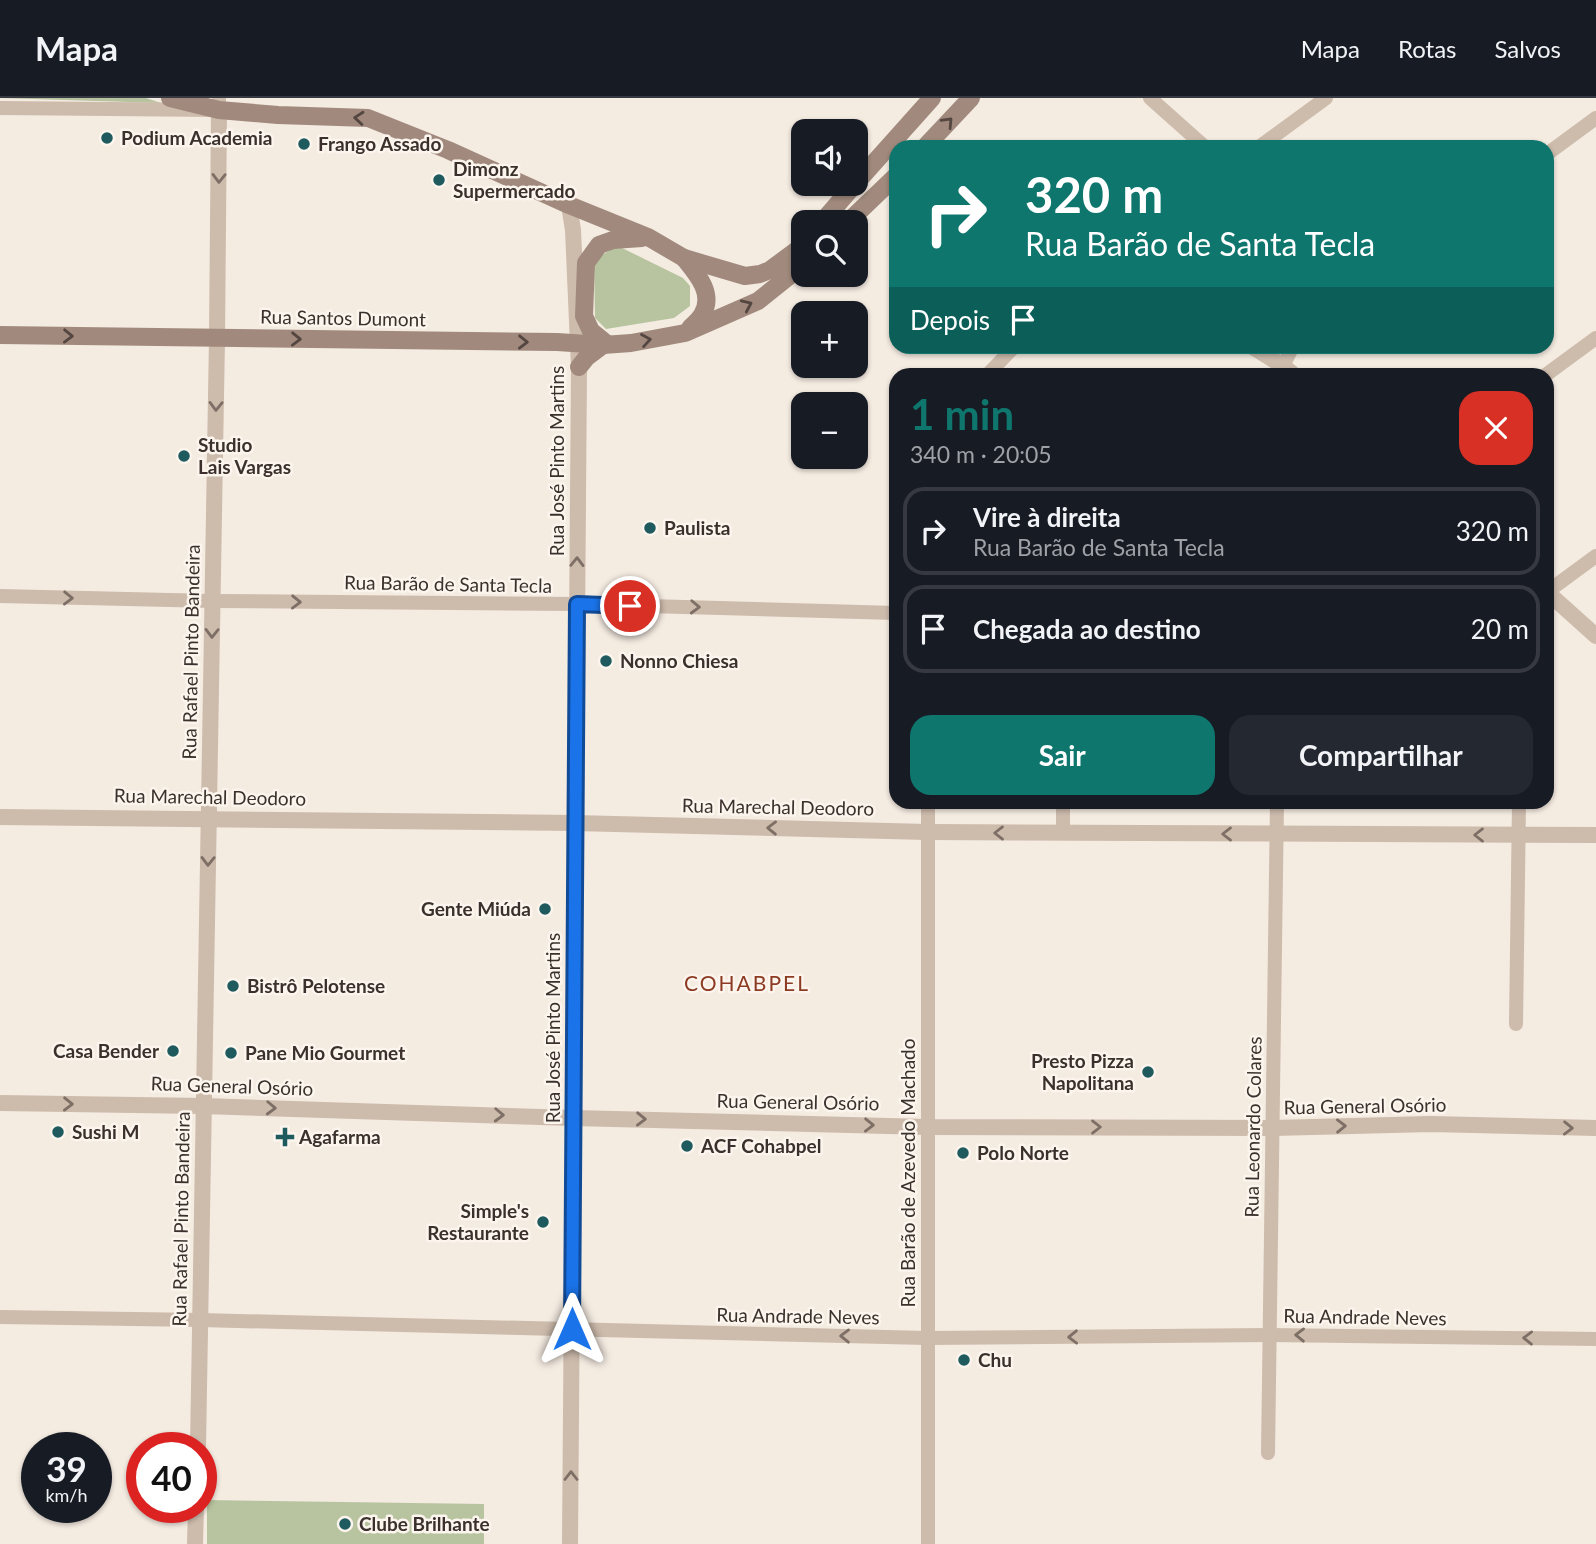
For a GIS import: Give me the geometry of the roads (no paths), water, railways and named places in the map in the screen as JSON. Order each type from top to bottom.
[{"type":"main road","points":[[170,98],[278,115],[368,118],[648,237],[684,258],[745,276],[770,270],[791,254]]},
{"type":"main road","points":[[895,140],[932,98]]},
{"type":"main road","points":[[932,140],[971,98]]},
{"type":"main road","points":[[868,170],[889,147]]},
{"type":"main road","points":[[861,210],[889,183]]},
{"type":"main road","points":[[833,210],[845,196]]},
{"type":"main road","points":[[579,368],[587,356],[605,344],[591,331],[584,317],[586,263],[599,245],[606,242],[648,237]]},
{"type":"main road","points":[[684,258],[701,279],[707,299],[702,314],[685,333]]},
{"type":"main road","name":"Rua Santos Dumont","points":[[0,335],[631,343],[685,333],[758,300],[791,274]]},
{"type":"street","points":[[1150,98],[1197,140]]},
{"type":"street","points":[[1269,140],[1326,98]]},
{"type":"street","points":[[0,107],[219,104]]},
{"type":"street","name":"Rua Rafael Pinto Bandeira","points":[[198,1432],[219,104]]},
{"type":"street","points":[[1554,149],[1596,118]]},
{"type":"street","name":"Rua José Pinto Martins","points":[[569,205],[573,230],[579,368],[570,1544]]},
{"type":"street","points":[[1554,369],[1596,338]]},
{"type":"street","points":[[994,368],[1007,354]]},
{"type":"street","points":[[1262,354],[1281,368]]},
{"type":"street","points":[[1554,587],[1596,556]]},
{"type":"street","name":"Rua Barão de Santa Tecla","points":[[0,596],[577,604],[889,613]]},
{"type":"street","points":[[1554,598],[1596,636]]},
{"type":"street","name":"Rua Barão de Azevedo Machado","points":[[928,809],[928,1544]]},
{"type":"street","points":[[1063,809],[1063,833]]},
{"type":"street","name":"Rua Leonardo Colares","points":[[1268,1453],[1277,809]]},
{"type":"street","points":[[1516,1024],[1519,809]]},
{"type":"street","name":"Rua Marechal Deodoro","points":[[0,817],[575,823],[928,832],[1596,835]]},
{"type":"street","name":"Rua General Osório","points":[[0,1102],[203,1105],[573,1118],[927,1126],[1273,1128],[1431,1124],[1596,1128]]},
{"type":"street","name":"Rua Andrade Neves","points":[[0,1317],[927,1338],[1270,1335],[1596,1339]]},
{"type":"street","points":[[195,1544],[196,1523]]},
{"type":"place","name":"Podium Academia","points":[[107,138]]},
{"type":"place","name":"Frango Assado","points":[[304,144]]},
{"type":"place","name":"Dimonz Supermercado","points":[[439,180]]},
{"type":"place","name":"Studio Lais Vargas","points":[[184,456]]},
{"type":"place","name":"Paulista","points":[[650,528]]},
{"type":"place","name":"Nonno Chiesa","points":[[606,661]]},
{"type":"place","name":"Gente Miúda","points":[[545,909]]},
{"type":"place","name":"Bistrô Pelotense","points":[[233,986]]},
{"type":"place","name":"Casa Bender","points":[[173,1051]]},
{"type":"place","name":"Pane Mio Gourmet","points":[[231,1053]]},
{"type":"place","name":"Presto Pizza Napolitana","points":[[1148,1072]]},
{"type":"place","name":"Sushi M","points":[[58,1132]]},
{"type":"place","name":"Agafarma","points":[[285,1137]]},
{"type":"place","name":"ACF Cohabpel","points":[[687,1146]]},
{"type":"place","name":"Polo Norte","points":[[963,1153]]},
{"type":"place","name":"Simple's Restaurante","points":[[543,1222]]},
{"type":"place","name":"Chu","points":[[964,1360]]},
{"type":"place","name":"Clube Brilhante","points":[[345,1524]]},
{"type":"district","name":"COHABPEL","points":[[747,984]]}]
